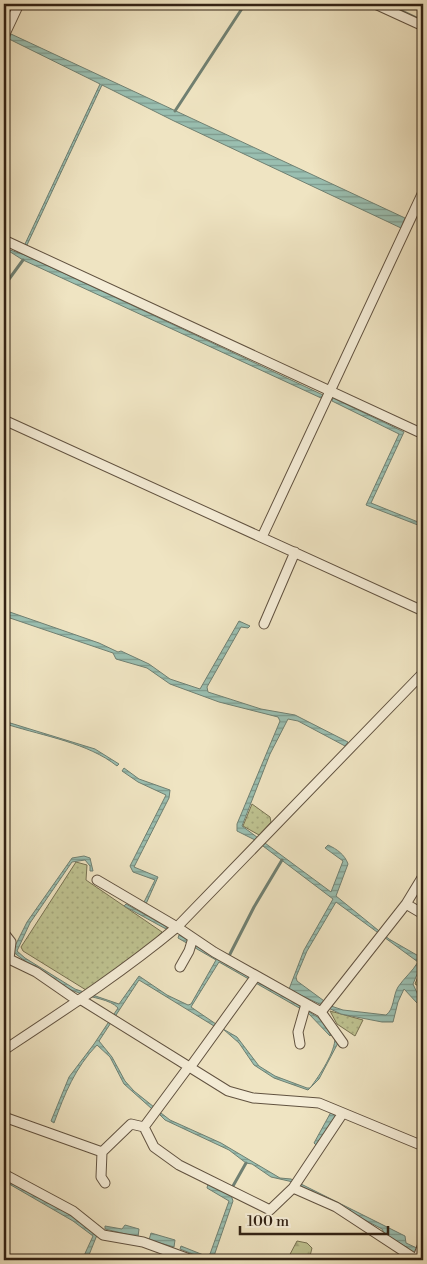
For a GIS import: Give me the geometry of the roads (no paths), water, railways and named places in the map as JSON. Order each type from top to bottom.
[{"type":"street","points":[[4,36],[19,4]]},
{"type":"street","points":[[375,4],[423,26]]},
{"type":"street","points":[[262,537],[423,192]]},
{"type":"street","points":[[4,240],[423,434]]},
{"type":"street","points":[[4,420],[423,611]]},
{"type":"street","points":[[264,624],[295,552]]},
{"type":"street","points":[[4,1050],[147,952],[178,927],[423,673]]},
{"type":"street","points":[[321,1012],[406,904],[423,876]]},
{"type":"street","points":[[97,880],[178,927],[256,976],[321,1012],[343,1043]]},
{"type":"street","points":[[406,904],[423,914]]},
{"type":"street","points":[[4,933],[10,942],[9,959],[36,972],[228,1090],[253,1098],[318,1103],[423,1146]]},
{"type":"street","points":[[180,968],[193,938]]},
{"type":"street","points":[[144,1127],[256,976]]},
{"type":"street","points":[[300,1044],[298,1032],[306,1004]]},
{"type":"street","points":[[144,1127],[154,1147],[179,1165],[270,1210],[293,1188],[343,1113]]},
{"type":"street","points":[[4,1117],[102,1152]]},
{"type":"street","points":[[105,1183],[101,1177],[102,1152],[130,1124],[144,1127]]},
{"type":"street","points":[[4,1174],[72,1211],[103,1235],[143,1242],[192,1260]]},
{"type":"street","points":[[293,1188],[336,1207],[417,1260],[423,1244]]},
{"type":"waterway","points":[[175,111],[245,4]]},
{"type":"waterway","points":[[387,4],[423,21]]},
{"type":"waterway","points":[[4,286],[23,260]]},
{"type":"waterway","points":[[229,956],[254,907],[282,860]]},
{"type":"waterway","points":[[233,1186],[246,1163]]}]
